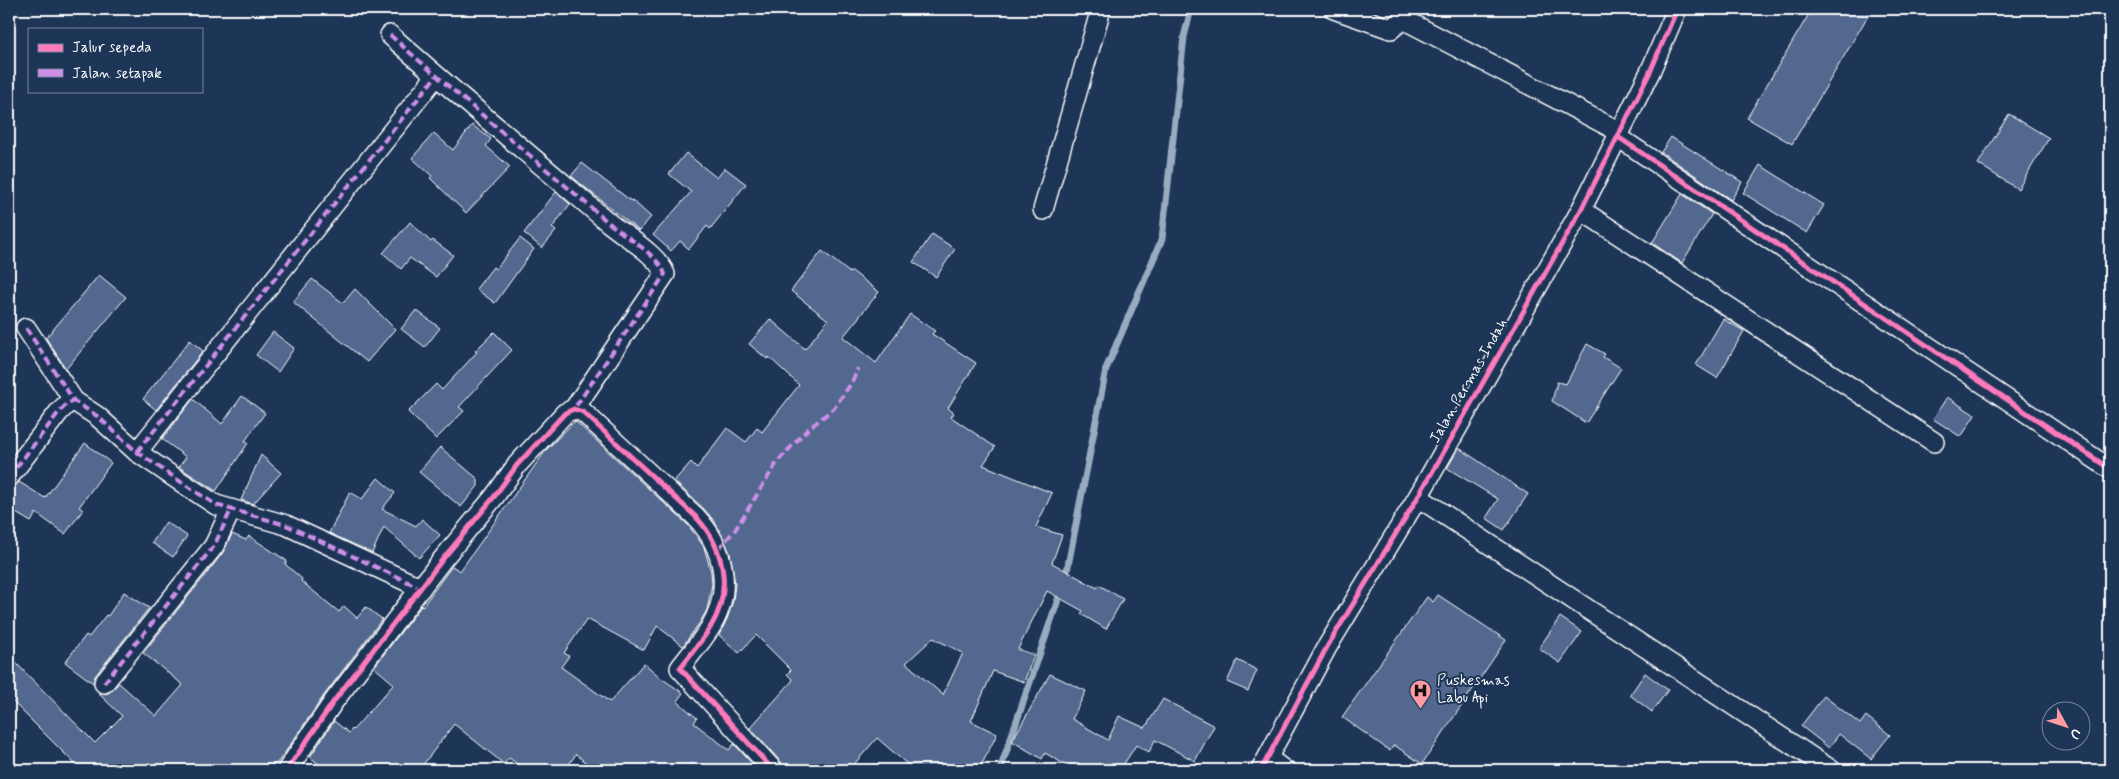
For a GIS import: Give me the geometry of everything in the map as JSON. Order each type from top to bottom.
[{"type":"street","points":[[1043,210],[1101,9]]},
{"type":"street","points":[[1334,9],[1391,29],[1403,19],[1619,134],[2110,469]]},
{"type":"street","name":"Jalan Permas Indah","points":[[1265,764],[1328,647],[1418,497],[1581,210],[1650,72],[1677,9]]},
{"type":"street","points":[[287,770],[334,701],[517,465],[565,413],[574,409],[665,274],[661,264],[615,228],[390,35]]},
{"type":"street","points":[[138,452],[436,76]]},
{"type":"street","points":[[1581,210],[1934,442]]},
{"type":"street","points":[[26,328],[74,401],[97,416],[138,452],[216,505],[286,525],[421,588]]},
{"type":"street","points":[[9,477],[59,412],[67,404],[74,401]]},
{"type":"street","points":[[574,409],[583,412],[696,517],[705,527],[718,549],[724,577],[721,604],[710,629],[680,668],[773,770]]},
{"type":"street","points":[[1418,497],[1831,770]]},
{"type":"street","points":[[104,683],[214,546],[231,510]]},
{"type":"street","points":[[1265,764],[1284,770]]},
{"type":"building","points":[[1812,9],[1872,9],[1792,144],[1747,118]]},
{"type":"building","points":[[2009,114],[2049,138],[2018,189],[1978,164]]},
{"type":"building","points":[[472,125],[491,139],[486,146],[510,167],[466,213],[430,178],[432,176],[412,158],[434,133],[453,150]]},
{"type":"building","points":[[1671,137],[1742,182],[1731,200],[1661,152]]},
{"type":"building","points":[[686,153],[717,178],[725,168],[746,184],[710,229],[707,226],[689,249],[680,241],[671,251],[653,235],[691,192],[669,174]]},
{"type":"building","points":[[582,163],[632,200],[651,217],[639,231],[571,176]]},
{"type":"building","points":[[1760,165],[1824,205],[1807,233],[1743,193]]},
{"type":"building","points":[[556,192],[570,204],[552,228],[556,231],[542,248],[524,233]]},
{"type":"building","points":[[1682,194],[1712,214],[1682,263],[1652,243]]},
{"type":"building","points":[[410,222],[431,242],[433,240],[453,255],[436,277],[410,258],[401,269],[383,253]]},
{"type":"building","points":[[932,234],[955,249],[936,277],[913,262]]},
{"type":"building","points":[[520,238],[534,249],[495,303],[476,289],[493,267],[496,269]]},
{"type":"building","points":[[822,251],[850,273],[852,271],[879,292],[843,337],[876,363],[910,314],[935,331],[932,334],[976,363],[948,408],[954,413],[951,417],[995,447],[983,465],[1052,493],[1036,527],[1062,535],[1052,563],[1097,588],[1099,585],[1123,599],[1106,629],[1081,614],[1083,611],[1047,591],[1018,649],[1034,655],[1024,682],[993,671],[971,721],[997,734],[979,770],[914,770],[877,738],[849,770],[784,770],[781,762],[750,728],[793,680],[787,674],[791,670],[756,635],[739,653],[719,635],[733,601],[735,584],[730,553],[715,522],[674,481],[691,462],[697,468],[727,428],[746,442],[757,428],[762,432],[799,385],[769,357],[767,359],[749,344],[770,319],[805,349],[828,320],[791,291]],"holes":[[[933,638],[963,653],[943,695],[906,663]]]},
{"type":"building","points":[[99,275],[126,297],[66,369],[46,338]]},
{"type":"building","points":[[312,279],[343,303],[355,289],[395,329],[367,362],[293,302]]},
{"type":"building","points":[[416,310],[440,328],[425,347],[401,329]]},
{"type":"building","points":[[1723,319],[1744,331],[1717,378],[1696,365]]},
{"type":"building","points":[[273,332],[294,348],[278,372],[256,355]]},
{"type":"building","points":[[494,332],[512,350],[459,407],[464,411],[436,439],[408,412],[436,384],[442,390]]},
{"type":"building","points":[[190,340],[203,351],[156,410],[143,399]]},
{"type":"building","points":[[1587,344],[1605,354],[1603,357],[1621,368],[1586,423],[1552,401],[1557,382],[1566,384]]},
{"type":"building","points":[[242,396],[265,413],[245,441],[248,443],[216,491],[179,467],[186,457],[162,439],[193,399],[222,424]]},
{"type":"building","points":[[1947,397],[1975,415],[1961,437],[1933,419]]},
{"type":"building","points":[[575,421],[688,525],[704,547],[711,572],[712,584],[707,610],[683,646],[657,626],[644,650],[587,619],[564,653],[569,656],[561,667],[610,702],[644,663],[661,678],[683,693],[677,701],[697,718],[694,723],[729,750],[734,744],[758,770],[701,770],[691,763],[685,770],[594,770],[576,754],[565,770],[526,770],[509,758],[504,764],[454,724],[419,770],[326,770],[310,757],[334,721],[349,733],[394,684],[374,667],[452,566],[460,571],[546,450]]},
{"type":"building","points":[[85,443],[111,463],[79,507],[83,510],[65,534],[36,513],[31,522],[9,509],[9,503],[13,497],[9,494],[9,488],[14,487],[19,482],[45,498]]},
{"type":"building","points":[[440,447],[478,479],[478,486],[461,507],[419,472]]},
{"type":"building","points":[[1459,448],[1528,494],[1504,530],[1486,518],[1498,499],[1447,468]]},
{"type":"building","points":[[261,455],[281,473],[253,504],[241,500]]},
{"type":"building","points":[[378,478],[395,493],[382,509],[416,526],[422,519],[440,535],[419,558],[384,527],[372,553],[329,533],[350,492],[362,499]]},
{"type":"building","points":[[166,522],[187,536],[173,557],[152,543]]},
{"type":"building","points":[[232,534],[246,540],[249,536],[287,561],[285,564],[302,579],[301,581],[339,612],[344,606],[357,618],[366,607],[382,619],[325,694],[271,770],[81,770],[9,698],[9,656],[95,743],[122,716],[98,693],[108,693],[119,683],[156,716],[183,685],[143,653],[224,551]]},
{"type":"building","points":[[124,592],[149,608],[95,676],[93,683],[65,662],[86,635],[89,637],[106,615],[108,616]]},
{"type":"building","points":[[1438,595],[1506,640],[1422,764],[1394,745],[1390,751],[1342,717],[1427,597],[1433,602]]},
{"type":"building","points":[[1560,617],[1582,632],[1560,663],[1539,648]]},
{"type":"building","points":[[1237,660],[1257,670],[1248,691],[1227,682]]},
{"type":"building","points":[[1645,673],[1668,690],[1652,712],[1630,695]]},
{"type":"building","points":[[1050,674],[1086,691],[1072,719],[1108,740],[1119,716],[1145,728],[1163,699],[1214,726],[1195,761],[1155,740],[1149,752],[1136,745],[1120,770],[1074,770],[1045,753],[1042,759],[1012,741]]},
{"type":"building","points":[[1824,696],[1860,724],[1866,716],[1890,735],[1871,759],[1839,734],[1829,748],[1801,726]]},
{"type":"waterway","points":[[1065,581],[1106,369],[1162,239],[1184,37],[1191,9]]},
{"type":"waterway","points":[[1000,770],[1061,591]]},
{"type":"marked path","points":[[390,35],[609,223],[640,246],[655,260],[665,274],[574,409]]},
{"type":"marked path","points":[[137,452],[436,76]]},
{"type":"marked path","points":[[26,328],[74,401],[97,416],[137,452],[178,480],[216,505],[286,525],[421,588]]},
{"type":"marked path","points":[[718,549],[735,530],[778,461],[806,431],[834,408],[852,382],[858,368]]},
{"type":"marked path","points":[[9,477],[59,412],[67,404],[74,401]]},
{"type":"marked path","points":[[104,683],[214,546],[231,510]]},
{"type":"cycle path","points":[[1261,770],[1327,647],[1418,497],[1581,210],[1650,72],[1677,9]]},
{"type":"cycle path","points":[[1618,137],[2110,469]]},
{"type":"cycle path","points":[[287,770],[334,701],[517,465],[565,413],[574,409],[583,412],[696,517],[714,542],[722,570],[722,599],[710,628],[680,668],[773,770]]},
{"type":"place","name":"Puskesmas Labu Api","points":[[1421,709]]}]
